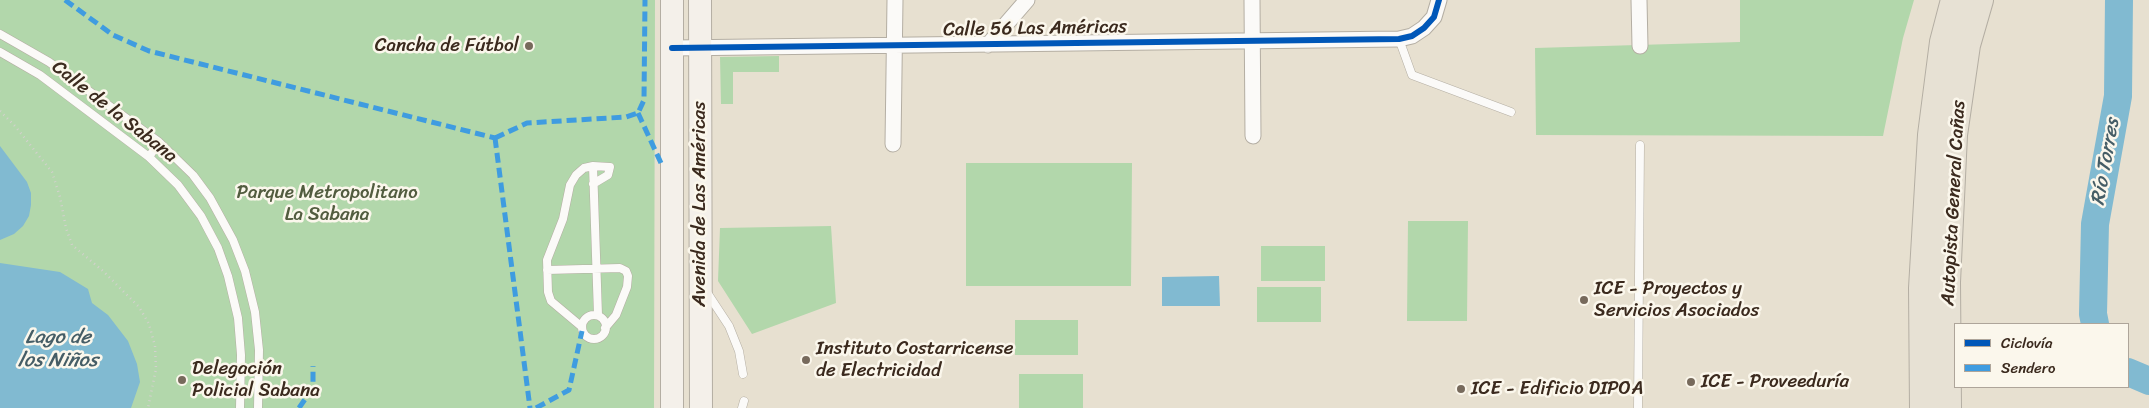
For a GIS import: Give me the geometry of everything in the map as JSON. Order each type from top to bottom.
[{"type":"highway","name":"Autopista General Cañas","points":[[1923,408],[1922,288],[1931,136],[1943,42],[1954,0]]},
{"type":"highway","name":"Autopista General Cañas","points":[[1948,408],[1947,282],[1954,136],[1967,45],[1980,0]]},
{"type":"main road","name":"Avenida de Las Américas","points":[[672,0],[672,408]]},
{"type":"main road","name":"Avenida de Las Américas","points":[[700,0],[700,408]]},
{"type":"street","points":[[893,144],[895,0]]},
{"type":"street","points":[[988,44],[1027,0]]},
{"type":"street","points":[[1252,0],[1253,136]]},
{"type":"street","points":[[1399,39],[1412,36],[1424,28],[1434,17],[1439,0]]},
{"type":"street","points":[[1639,0],[1640,46]]},
{"type":"street","name":"Calle 56 Las Américas","points":[[672,48],[1399,39]]},
{"type":"lane","name":"Calle de la Sabana","points":[[0,34],[49,62],[159,142],[193,175],[210,198],[233,240],[245,271],[255,312],[259,350],[258,408]]},
{"type":"lane","points":[[1399,39],[1412,75],[1511,112]]},
{"type":"lane","name":"Calle de la Sabana","points":[[0,52],[40,75],[149,157],[178,185],[202,216],[222,257],[238,318],[241,355],[240,408]]},
{"type":"lane","points":[[40,75],[49,62]]},
{"type":"lane","points":[[149,157],[159,142]]},
{"type":"lane","points":[[1638,408],[1640,145]]},
{"type":"lane","points":[[592,166],[598,315],[604,320],[605,328]]},
{"type":"lane","points":[[547,270],[620,268],[626,271],[628,276],[626,287],[616,315],[605,328],[602,335],[595,339],[584,334],[582,327],[551,300],[548,292],[547,270],[549,251],[563,219],[570,185],[576,175],[584,168],[592,166],[610,167],[608,174],[593,184]]},
{"type":"lane","points":[[700,283],[718,306],[729,326],[739,351],[743,374]]},
{"type":"lane","points":[[582,327],[587,317],[598,315]]},
{"type":"path","points":[[0,111],[15,126],[52,172],[72,244],[103,271],[139,307],[149,324],[155,346],[156,369],[148,408]]},
{"type":"green space","name":"Parque Metropolitano La Sabana","points":[[0,0],[655,0],[654,408],[0,408]]},
{"type":"green space","points":[[1740,0],[1914,0],[1903,38],[1883,136],[1536,135],[1535,48],[1740,42]]},
{"type":"green space","points":[[779,56],[779,72],[733,72],[733,104],[721,104],[720,57]]},
{"type":"green space","points":[[966,163],[1132,163],[1131,286],[966,286]]},
{"type":"green space","points":[[1408,221],[1468,221],[1467,321],[1407,321]]},
{"type":"green space","points":[[831,226],[836,303],[752,334],[718,281],[720,228]]},
{"type":"green space","points":[[1261,246],[1325,246],[1325,281],[1261,281]]},
{"type":"green space","points":[[1257,287],[1321,287],[1321,322],[1257,322]]},
{"type":"green space","points":[[1015,320],[1078,320],[1078,355],[1015,355]]},
{"type":"green space","points":[[1019,374],[1083,374],[1083,408],[1019,408]]},
{"type":"water","points":[[0,146],[27,182],[31,193],[31,205],[29,216],[23,226],[14,234],[0,240]]},
{"type":"water","name":"Lago de los Niños","points":[[0,263],[60,272],[88,289],[92,303],[108,315],[128,341],[137,364],[140,382],[131,408],[0,408]]},
{"type":"water","points":[[1219,276],[1220,306],[1162,306],[1162,277]]},
{"type":"waterway","name":"Río Torres","points":[[2095,323],[2093,314],[2095,224],[2118,96],[2119,0]]},
{"type":"waterway","name":"Río Torres","points":[[2129,372],[2149,381]]},
{"type":"marked path","points":[[65,0],[113,35],[149,51],[495,138]]},
{"type":"marked path","points":[[495,138],[527,123],[626,117],[638,113],[644,100],[645,0]]},
{"type":"marked path","points":[[638,113],[661,163]]},
{"type":"marked path","points":[[495,138],[530,408]]},
{"type":"marked path","points":[[536,408],[569,390],[582,331]]},
{"type":"marked path","points":[[299,408],[308,395],[313,383],[313,366]]},
{"type":"cycle path","points":[[672,48],[1399,39],[1412,36],[1424,28],[1434,17],[1439,0]]},
{"type":"place","name":"Cancha de Fútbol","points":[[529,46]]},
{"type":"place","name":"ICE - Proyectos y Servicios Asociados","points":[[1584,300]]},
{"type":"place","name":"Instituto Costarricense de Electricidad","points":[[806,360]]},
{"type":"place","name":"Delegación Policial Sabana","points":[[182,380]]},
{"type":"place","name":"ICE - Proveeduría","points":[[1691,382]]},
{"type":"place","name":"ICE - Edificio DIPOA","points":[[1461,389]]}]
